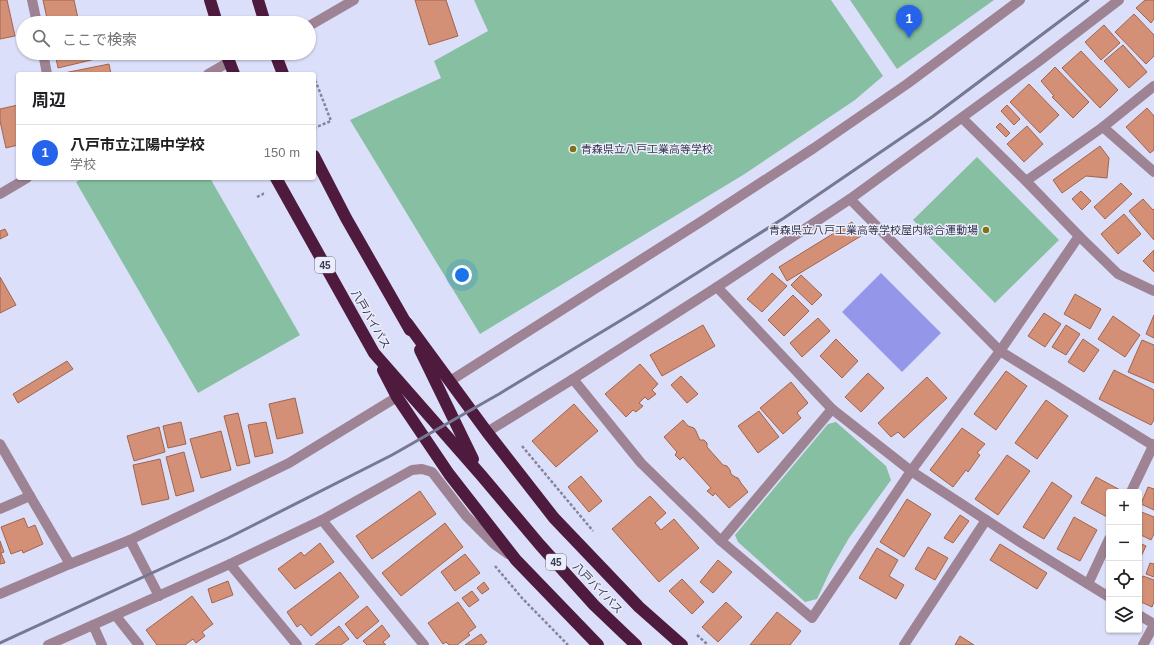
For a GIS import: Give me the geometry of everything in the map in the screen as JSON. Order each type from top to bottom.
[{"type":"highway","points":[[210,0],[215,16]]},
{"type":"highway","points":[[258,0],[263,16]]},
{"type":"highway","points":[[229,60],[233,72]]},
{"type":"highway","points":[[278,60],[282,72]]},
{"type":"highway","name":"八戸バイパス","points":[[316,160],[346,218],[407,323],[481,475]]},
{"type":"highway","name":"八戸バイパス","points":[[277,180],[374,353],[540,545],[594,605],[636,645]]},
{"type":"highway","points":[[407,323],[487,432],[554,518],[639,607],[682,645]]},
{"type":"highway","points":[[374,353],[397,397],[449,474],[516,560],[598,645]]},
{"type":"street","points":[[32,0],[35,16]]},
{"type":"street","points":[[316,22],[354,0]]},
{"type":"street","points":[[450,381],[696,225],[814,148],[907,84],[1020,0]]},
{"type":"street","points":[[487,432],[574,379],[850,199],[1038,62],[1119,0]]},
{"type":"street","points":[[44,60],[47,72]]},
{"type":"street","points":[[210,72],[226,60]]},
{"type":"street","points":[[1026,181],[1102,127],[1154,86]]},
{"type":"street","points":[[962,118],[1118,274],[1154,291]]},
{"type":"street","points":[[1102,127],[1154,172]]},
{"type":"street","points":[[0,194],[24,180]]},
{"type":"street","points":[[850,199],[1000,351],[1154,445],[1132,489]]},
{"type":"street","points":[[574,379],[641,463],[721,541],[812,618],[911,471],[1000,351],[1079,236]]},
{"type":"street","points":[[717,287],[832,408],[911,471],[1023,544],[1106,595]]},
{"type":"street","points":[[0,594],[130,540],[289,463],[397,397]]},
{"type":"street","points":[[721,541],[832,408]]},
{"type":"street","points":[[0,444],[70,564]]},
{"type":"street","points":[[48,645],[230,564],[322,520],[412,470],[422,469],[432,472],[466,516],[494,544],[516,560]]},
{"type":"street","points":[[0,509],[30,496]]},
{"type":"street","points":[[322,520],[424,645]]},
{"type":"street","points":[[904,645],[986,520]]},
{"type":"street","points":[[130,540],[159,596]]},
{"type":"street","points":[[1088,584],[1106,545]]},
{"type":"street","points":[[230,564],[298,645]]},
{"type":"street","points":[[116,616],[139,645]]},
{"type":"street","points":[[1142,617],[1154,625],[1143,645]]},
{"type":"street","points":[[93,625],[102,645]]},
{"type":"path","points":[[316,84],[331,121],[316,127]]},
{"type":"path","points":[[256,197],[263,194]]},
{"type":"path","points":[[502,422],[595,533]]},
{"type":"path","points":[[494,565],[522,598],[568,645]]},
{"type":"path","points":[[692,630],[708,645]]},
{"type":"green space","name":"青森県立八戸工業高等学校","points":[[474,0],[831,0],[883,76],[855,100],[743,175],[480,334],[350,120],[441,78],[434,61],[488,31]]},
{"type":"green space","points":[[850,0],[994,0],[897,69]]},
{"type":"green space","name":"青森県立八戸工業高等学校屋内総合運動場","points":[[977,157],[1059,240],[995,303],[913,220]]},
{"type":"green space","points":[[80,180],[211,180],[300,335],[198,393],[76,182]]},
{"type":"green space","points":[[836,422],[886,466],[891,480],[849,538],[831,569],[817,599],[805,602],[738,542],[735,535],[828,424]]},
{"type":"water","points":[[881,273],[941,333],[902,372],[842,312]]},
{"type":"building","points":[[0,0],[7,0],[15,36],[0,39]]},
{"type":"building","points":[[43,0],[74,0],[77,16],[46,16]]},
{"type":"building","points":[[415,0],[446,0],[458,36],[429,45]]},
{"type":"building","points":[[1145,0],[1154,0],[1154,19],[1151,23],[1136,8]]},
{"type":"building","points":[[1134,14],[1154,35],[1154,56],[1146,64],[1115,32]]},
{"type":"building","points":[[1104,25],[1120,43],[1101,60],[1085,42]]},
{"type":"building","points":[[1123,45],[1147,72],[1129,88],[1104,61]]},
{"type":"building","points":[[1081,51],[1118,90],[1100,108],[1062,68]]},
{"type":"building","points":[[56,60],[91,60],[58,68]]},
{"type":"building","points":[[109,64],[111,72],[69,72]]},
{"type":"building","points":[[1055,67],[1089,102],[1073,118],[1052,97],[1054,96],[1041,81]]},
{"type":"building","points":[[1029,84],[1059,115],[1040,133],[1010,102]]},
{"type":"building","points":[[16,105],[16,146],[6,148],[0,121],[0,109]]},
{"type":"building","points":[[1007,105],[1020,119],[1014,125],[1001,111]]},
{"type":"building","points":[[1147,108],[1154,116],[1154,150],[1150,153],[1126,127]]},
{"type":"building","points":[[1000,123],[1010,133],[1006,137],[996,127]]},
{"type":"building","points":[[1027,126],[1043,144],[1024,162],[1007,144]]},
{"type":"building","points":[[1100,146],[1109,158],[1107,178],[1086,176],[1062,193],[1053,180]]},
{"type":"building","points":[[1121,183],[1132,194],[1105,219],[1094,207]]},
{"type":"building","points":[[1081,191],[1091,201],[1082,210],[1072,199]]},
{"type":"building","points":[[1143,199],[1153,210],[1154,209],[1154,240],[1129,211]]},
{"type":"building","points":[[1124,214],[1141,234],[1118,254],[1101,234]]},
{"type":"building","points":[[852,222],[861,236],[787,281],[779,267]]},
{"type":"building","points":[[5,229],[8,235],[0,239],[0,231]]},
{"type":"building","points":[[1154,250],[1154,272],[1143,261]]},
{"type":"building","points":[[772,273],[787,286],[762,312],[747,299]]},
{"type":"building","points":[[801,275],[822,295],[812,305],[791,285]]},
{"type":"building","points":[[0,277],[16,305],[0,313]]},
{"type":"building","points":[[1075,294],[1101,309],[1090,329],[1064,314]]},
{"type":"building","points":[[793,295],[809,311],[784,336],[768,320]]},
{"type":"building","points":[[1044,313],[1061,324],[1045,347],[1028,336]]},
{"type":"building","points":[[1154,315],[1154,338],[1146,334]]},
{"type":"building","points":[[1113,316],[1140,335],[1125,357],[1098,339]]},
{"type":"building","points":[[818,318],[830,331],[802,357],[790,343]]},
{"type":"building","points":[[703,325],[715,346],[662,376],[650,355]]},
{"type":"building","points":[[1066,325],[1080,334],[1066,355],[1052,347]]},
{"type":"building","points":[[836,339],[858,361],[842,378],[820,356]]},
{"type":"building","points":[[1083,339],[1099,350],[1084,372],[1068,362]]},
{"type":"building","points":[[1142,340],[1154,345],[1154,383],[1128,372]]},
{"type":"building","points":[[67,361],[73,369],[18,403],[13,394]]},
{"type":"building","points":[[640,364],[658,384],[652,390],[656,394],[648,400],[645,397],[639,403],[643,406],[636,412],[633,410],[626,417],[605,394]]},
{"type":"building","points":[[1114,370],[1154,390],[1154,420],[1151,425],[1099,399]]},
{"type":"building","points":[[1006,371],[1027,386],[996,430],[974,414]]},
{"type":"building","points":[[868,373],[884,388],[861,412],[845,397]]},
{"type":"building","points":[[681,376],[698,394],[687,403],[671,385]]},
{"type":"building","points":[[927,377],[947,398],[904,438],[898,432],[891,437],[878,423]]},
{"type":"building","points":[[791,382],[808,403],[797,413],[801,418],[783,434],[760,408]]},
{"type":"building","points":[[295,398],[303,433],[277,439],[269,404]]},
{"type":"building","points":[[1046,400],[1068,416],[1037,459],[1015,443]]},
{"type":"building","points":[[574,404],[598,431],[556,467],[532,441]]},
{"type":"building","points":[[759,411],[779,437],[758,453],[738,426]]},
{"type":"building","points":[[238,413],[250,463],[237,466],[224,416]]},
{"type":"building","points":[[683,420],[688,426],[694,428],[700,440],[704,440],[707,443],[707,447],[723,465],[727,466],[731,474],[738,478],[748,492],[729,508],[715,493],[713,496],[707,491],[711,488],[683,457],[680,460],[675,455],[677,452],[664,437]]},
{"type":"building","points":[[181,422],[186,444],[168,448],[163,426]]},
{"type":"building","points":[[266,422],[273,453],[255,457],[248,425]]},
{"type":"building","points":[[159,427],[165,452],[134,461],[127,436]]},
{"type":"building","points":[[962,428],[985,444],[977,453],[980,455],[968,472],[966,470],[953,487],[930,470]]},
{"type":"building","points":[[221,431],[231,470],[201,478],[190,439]]},
{"type":"building","points":[[184,452],[194,491],[176,496],[166,457]]},
{"type":"building","points":[[1007,455],[1030,471],[998,515],[975,499]]},
{"type":"building","points":[[160,459],[169,499],[142,505],[133,465]]},
{"type":"building","points":[[581,476],[602,501],[589,512],[568,487]]},
{"type":"building","points":[[1096,477],[1118,489],[1106,489],[1106,516],[1081,503]]},
{"type":"building","points":[[1052,482],[1072,496],[1044,539],[1023,527]]},
{"type":"building","points":[[1148,487],[1154,489],[1154,510],[1142,504]]},
{"type":"building","points":[[420,491],[436,514],[372,559],[356,536]]},
{"type":"building","points":[[650,496],[666,513],[655,523],[661,530],[674,519],[699,548],[659,582],[612,529]]},
{"type":"building","points":[[907,499],[931,514],[904,557],[880,542]]},
{"type":"building","points":[[1142,512],[1154,517],[1154,534],[1151,540],[1142,536]]},
{"type":"building","points":[[960,515],[969,521],[953,543],[944,538]]},
{"type":"building","points":[[1074,517],[1097,530],[1080,561],[1057,549]]},
{"type":"building","points":[[24,518],[28,528],[35,525],[43,544],[23,553],[22,550],[11,554],[1,527]]},
{"type":"building","points":[[445,523],[463,547],[401,596],[382,573]]},
{"type":"building","points":[[0,541],[4,552],[1,553],[5,563],[0,564]]},
{"type":"building","points":[[320,543],[334,562],[295,589],[278,569],[301,552],[304,556]]},
{"type":"building","points":[[1000,544],[1047,573],[1037,589],[990,560]]},
{"type":"building","points":[[1142,544],[1146,546],[1142,555]]},
{"type":"building","points":[[928,547],[948,558],[935,580],[915,569]]},
{"type":"building","points":[[877,548],[898,560],[889,576],[904,585],[896,599],[859,578]]},
{"type":"building","points":[[465,554],[480,573],[455,591],[441,572]]},
{"type":"building","points":[[718,560],[732,572],[713,593],[700,582]]},
{"type":"building","points":[[1150,563],[1154,564],[1154,577],[1146,574]]},
{"type":"building","points":[[340,572],[359,597],[311,636],[301,624],[297,627],[287,612]]},
{"type":"building","points":[[1143,576],[1154,580],[1154,602],[1152,607],[1142,602]]},
{"type":"building","points":[[682,579],[704,602],[692,614],[669,591]]},
{"type":"building","points":[[228,581],[233,595],[212,603],[208,589]]},
{"type":"building","points":[[484,582],[489,589],[482,594],[477,588]]},
{"type":"building","points":[[472,591],[479,600],[469,607],[462,598]]},
{"type":"building","points":[[192,596],[213,624],[202,632],[205,636],[196,643],[193,639],[185,645],[157,645],[146,630]]},
{"type":"building","points":[[458,602],[476,627],[468,633],[470,635],[457,645],[449,645],[446,642],[443,644],[428,623]]},
{"type":"building","points":[[726,602],[742,617],[718,642],[702,627]]},
{"type":"building","points":[[367,606],[379,621],[357,639],[345,624]]},
{"type":"building","points":[[777,612],[801,631],[790,645],[750,645]]},
{"type":"building","points":[[382,625],[390,636],[383,642],[386,645],[367,645],[363,641]]},
{"type":"building","points":[[339,626],[349,639],[341,645],[315,645]]},
{"type":"building","points":[[481,634],[487,642],[483,645],[465,645]]},
{"type":"building","points":[[960,636],[974,645],[955,645]]},
{"type":"railway","points":[[0,643],[228,538],[392,455],[499,394],[643,307],[784,218],[932,117],[1088,0]]},
{"type":"place","name":"八戸市立江陽中学校","points":[[909,38]]},
{"type":"place","name":"青森県立八戸工業高等学校","points":[[573,149]]},
{"type":"place","name":"青森県立八戸工業高等学校屋内総合運動場","points":[[986,230]]}]
